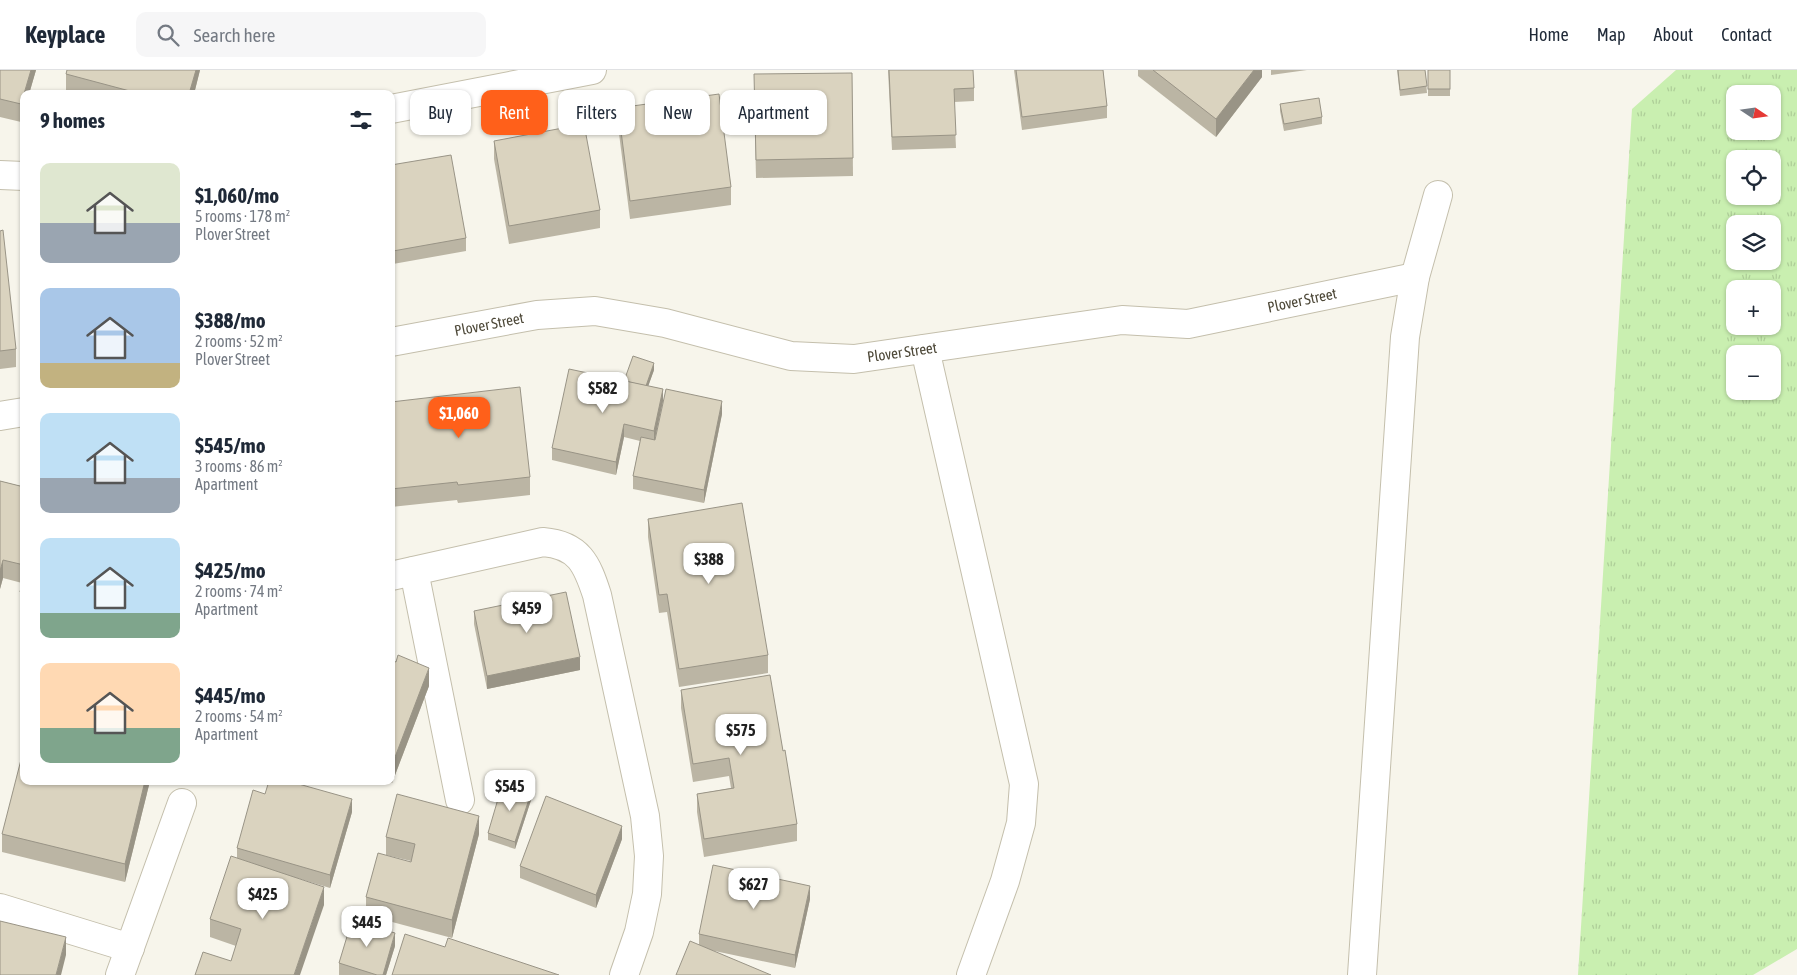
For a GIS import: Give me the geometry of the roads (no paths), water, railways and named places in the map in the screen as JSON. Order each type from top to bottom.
[{"type":"street","points":[[395,109],[592,70]]},
{"type":"street","points":[[0,176],[20,176]]},
{"type":"street","points":[[1362,975],[1405,337],[1415,277],[1438,195]]},
{"type":"street","name":"Plover Street","points":[[395,341],[536,315],[595,311],[665,323],[791,356],[854,359],[1122,320],[1188,324],[1415,277]]},
{"type":"street","points":[[925,349],[1024,784],[1021,823],[1005,882],[971,975]]},
{"type":"street","points":[[0,416],[20,413]]},
{"type":"street","points":[[460,800],[403,573],[543,542],[555,543],[576,553],[583,560],[597,595],[644,816],[648,856],[647,894],[639,932],[624,975]]},
{"type":"street","points":[[120,975],[182,803]]},
{"type":"street","points":[[0,908],[130,948]]}]
